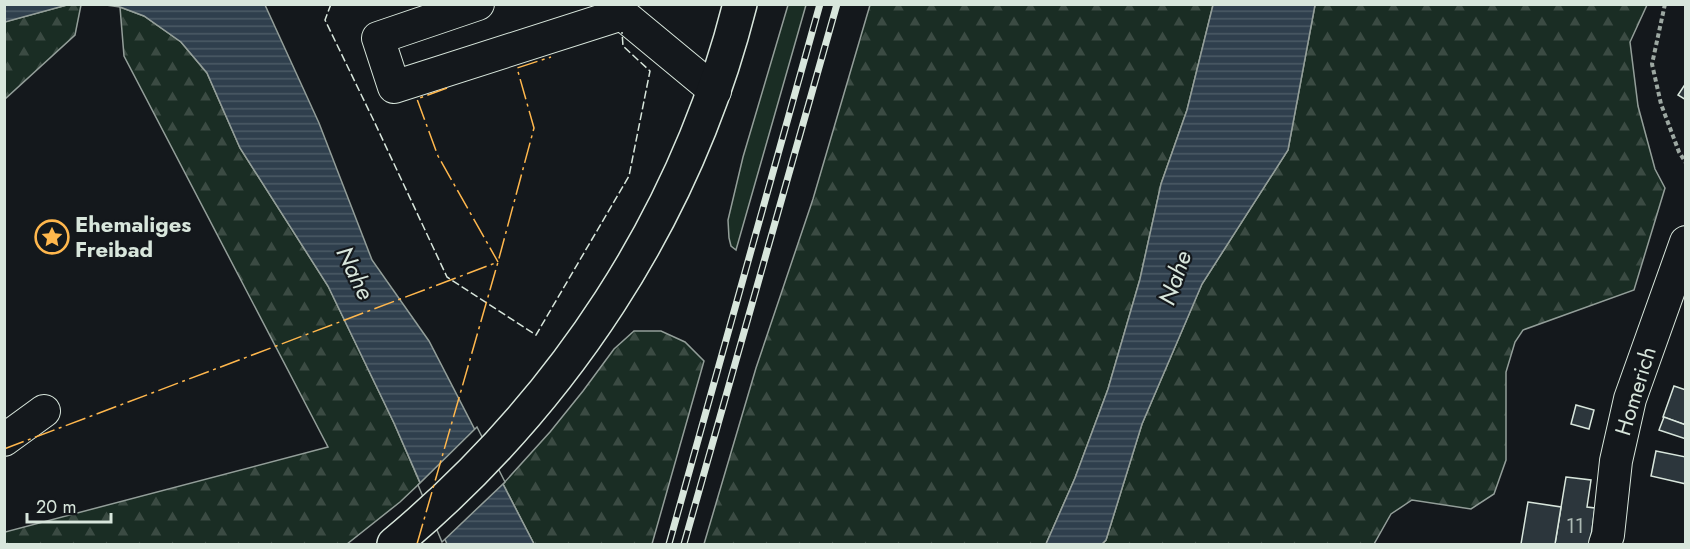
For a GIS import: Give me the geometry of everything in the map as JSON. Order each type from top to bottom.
[{"type":"main road","points":[[394,544],[464,482],[514,430],[554,382],[622,285],[675,187],[715,91],[740,4]]},
{"type":"street","points":[[478,4],[378,38],[394,87],[571,17],[622,14],[715,91]]},
{"type":"street","name":"Homerich","points":[[1605,544],[1608,536],[1616,461],[1630,399],[1686,242]]},
{"type":"street","points":[[4,440],[44,411]]},
{"type":"path","points":[[1665,4],[1652,64],[1661,104],[1679,152],[1686,164]]},
{"type":"green space","points":[[67,5],[81,5],[75,35],[5,99],[4,22]]},
{"type":"green space","points":[[788,5],[806,5],[736,250],[731,246],[728,220],[743,157]]},
{"type":"green space","points":[[870,5],[1213,5],[1187,110],[1161,184],[1140,279],[1108,389],[1075,478],[1046,544],[704,544],[756,368],[813,199]]},
{"type":"green space","points":[[1315,5],[1647,5],[1630,42],[1638,106],[1655,169],[1665,188],[1634,290],[1523,330],[1515,342],[1506,372],[1506,460],[1494,494],[1471,509],[1412,500],[1391,514],[1374,544],[1102,544],[1106,540],[1142,424],[1202,284],[1288,150]]},
{"type":"green space","points":[[120,7],[144,16],[181,42],[207,73],[240,148],[328,286],[394,423],[420,483],[347,544],[5,544],[5,532],[328,447],[124,56]]},
{"type":"green space","points":[[634,331],[661,331],[685,342],[704,361],[652,544],[534,544],[503,484],[550,432],[614,349]]},
{"type":"water","points":[[5,4],[67,4],[67,5],[5,22]]},
{"type":"water","name":"Nahe","points":[[106,5],[265,5],[319,123],[372,260],[429,341],[534,544],[447,544],[394,423],[328,286],[240,148],[207,73],[181,42],[144,16],[120,7]]},
{"type":"water","name":"Nahe","points":[[1213,5],[1315,5],[1288,150],[1202,284],[1142,424],[1106,540],[1102,544],[1046,544],[1075,478],[1108,389],[1140,279],[1161,184],[1187,110]]},
{"type":"pier","points":[[477,427],[505,482],[442,542],[418,485]]},
{"type":"building","points":[[1686,83],[1686,100],[1678,95]]},
{"type":"building","points":[[1674,386],[1686,390],[1686,425],[1663,417]]},
{"type":"building","points":[[1576,405],[1594,410],[1589,429],[1571,424]]},
{"type":"building","points":[[1664,417],[1686,425],[1686,439],[1659,430]]},
{"type":"building","points":[[1656,451],[1686,457],[1686,484],[1651,476]]},
{"type":"building","points":[[1566,477],[1591,480],[1587,507],[1595,508],[1590,544],[1555,544]]},
{"type":"building","points":[[1528,502],[1561,507],[1555,544],[1521,544]]},
{"type":"railway","points":[[669,544],[820,4]]},
{"type":"railway","points":[[684,544],[837,4]]},
{"type":"fence","points":[[331,4],[325,20],[447,277],[536,335],[629,176],[650,71],[623,46],[622,32]]},
{"type":"power","points":[[417,544],[534,128],[517,68],[551,57]]},
{"type":"power","points":[[447,88],[417,99],[438,156],[498,262]]},
{"type":"power","points":[[4,449],[498,262]]},
{"type":"place","name":"Ehemaliges Freibad","points":[[52,237]]}]
